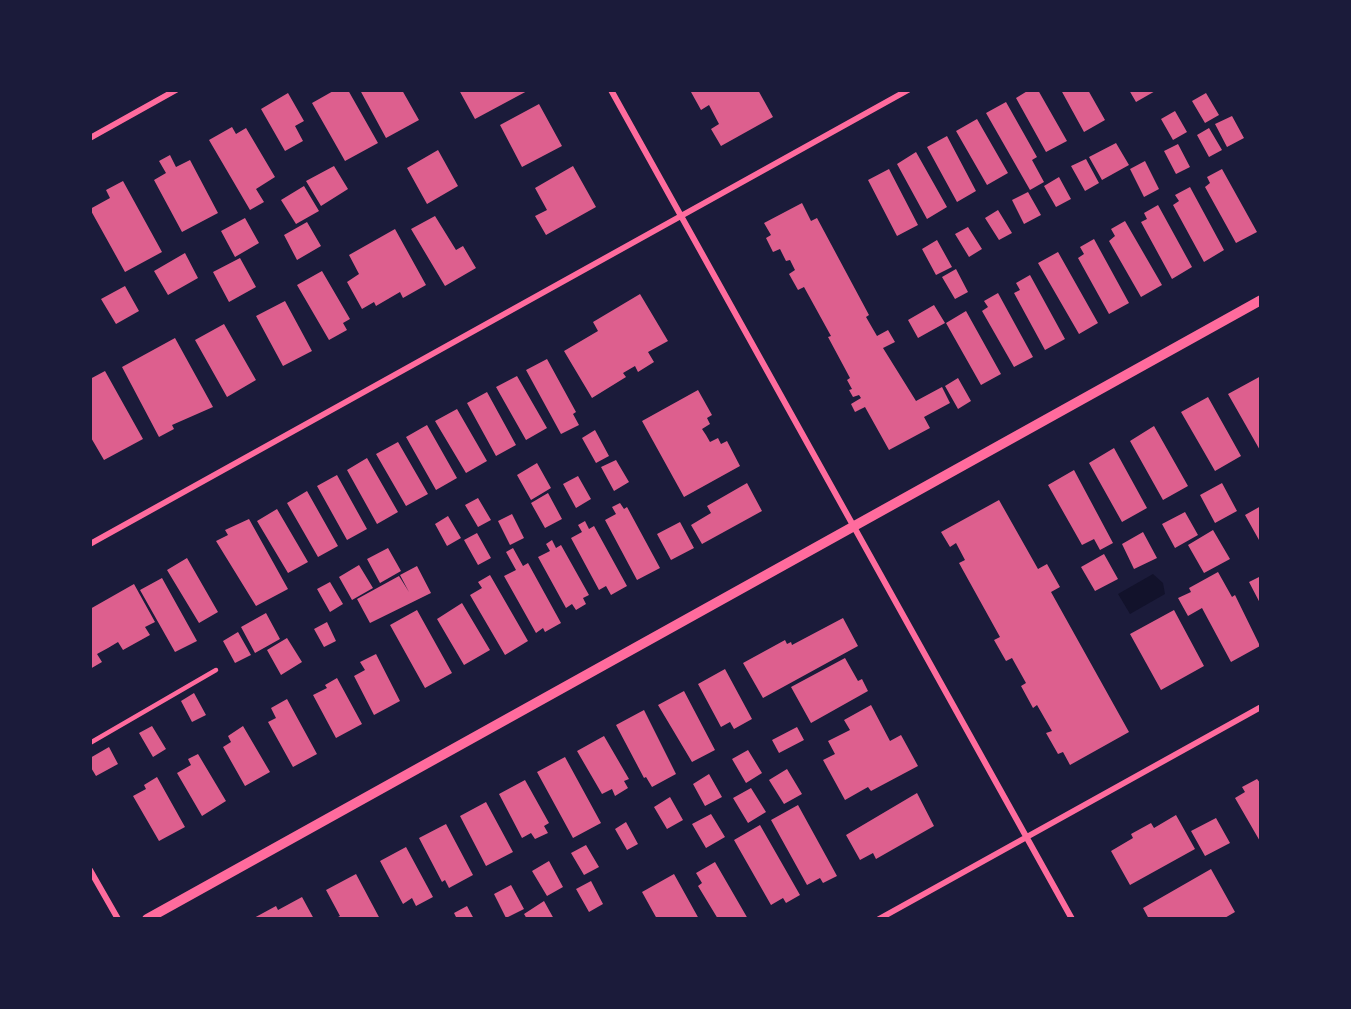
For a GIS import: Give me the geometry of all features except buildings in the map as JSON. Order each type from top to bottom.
[{"type":"street","points":[[90,138],[176,90]]},
{"type":"street","points":[[611,90],[1072,919]]},
{"type":"street","points":[[90,544],[908,90]]},
{"type":"street","points":[[147,919],[1261,300]]},
{"type":"street","points":[[879,919],[1261,707]]},
{"type":"street","points":[[90,870],[118,919]]},
{"type":"lane","points":[[90,743],[216,670]]},
{"type":"shaded area","points":[[1153,574],[1163,583],[1165,594],[1130,614],[1118,594]]}]
